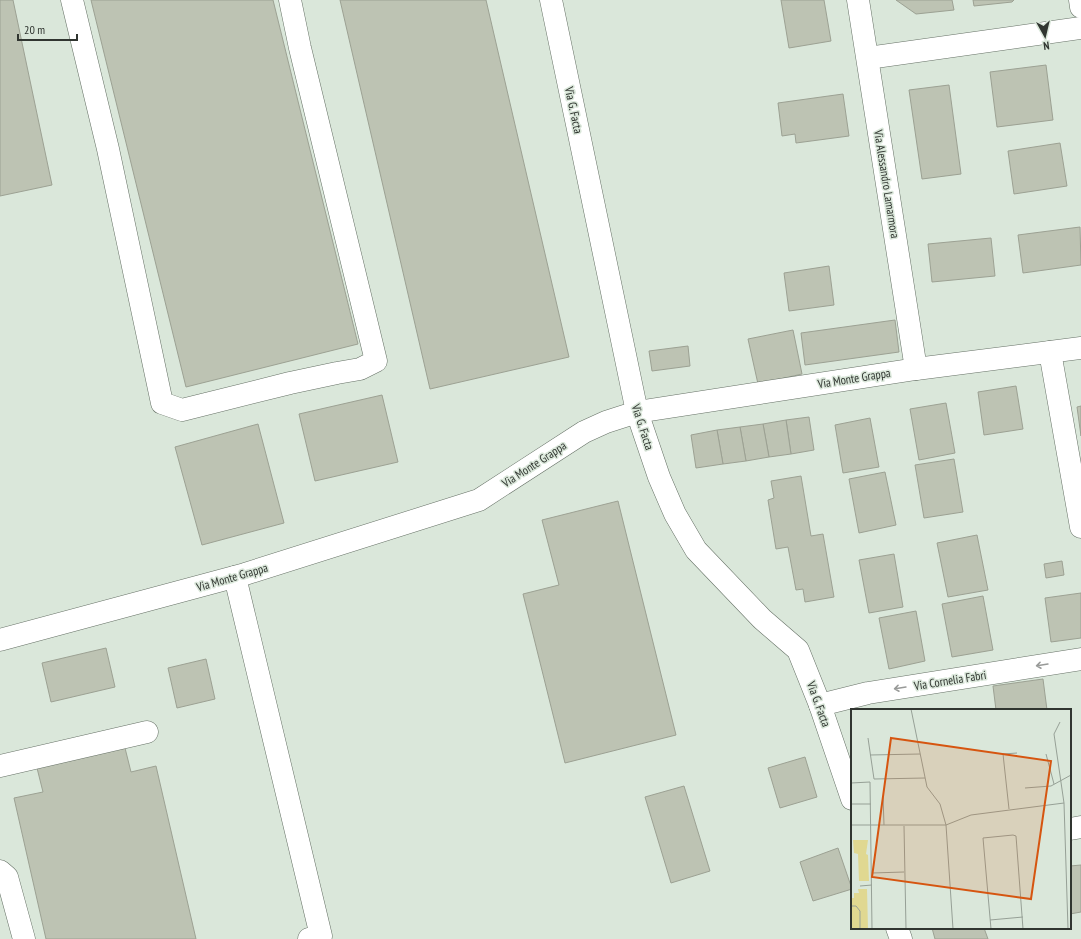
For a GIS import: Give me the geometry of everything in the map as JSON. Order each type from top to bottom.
[{"type":"street","points":[[72,0],[108,149],[162,403],[182,410],[298,382],[360,369],[376,361],[302,56],[290,0]]},
{"type":"street","name":"Via G. Facta","points":[[551,0],[637,412],[660,477],[672,508],[696,550],[762,619],[798,650],[820,705],[851,796]]},
{"type":"street","name":"Via Alessandro Lamarmora","points":[[858,0],[916,369]]},
{"type":"street","points":[[1080,0],[1081,7]]},
{"type":"street","points":[[868,58],[1081,28]]},
{"type":"street","name":"Via Monte Grappa","points":[[0,640],[235,577],[479,500],[584,432],[606,422],[637,412],[916,369],[1081,348]]},
{"type":"street","points":[[1050,352],[1081,527]]},
{"type":"street","points":[[235,577],[321,936],[309,939]]},
{"type":"street","name":"Via Cornelia Fabri","points":[[820,705],[868,694],[1081,659]]},
{"type":"street","points":[[0,766],[147,732]]},
{"type":"street","points":[[1071,829],[1081,827]]},
{"type":"street","points":[[0,871],[7,877],[24,939]]},
{"type":"street","points":[[897,929],[900,939]]},
{"type":"building","points":[[0,0],[13,0],[52,185],[0,196]]},
{"type":"building","points":[[91,0],[273,0],[358,344],[186,387]]},
{"type":"building","points":[[340,0],[486,0],[569,357],[430,389]]},
{"type":"building","points":[[781,0],[824,0],[831,41],[789,48]]},
{"type":"building","points":[[896,0],[952,0],[954,10],[916,14]]},
{"type":"building","points":[[973,0],[1014,0],[1012,2],[974,6]]},
{"type":"building","points":[[1046,65],[1053,120],[997,127],[990,72]]},
{"type":"building","points":[[949,85],[961,174],[922,179],[909,90]]},
{"type":"building","points":[[843,94],[849,136],[796,143],[795,134],[782,136],[778,103]]},
{"type":"building","points":[[1060,143],[1067,186],[1014,194],[1008,151]]},
{"type":"building","points":[[1080,227],[1081,265],[1023,273],[1018,235]]},
{"type":"building","points":[[991,238],[995,276],[932,282],[928,244]]},
{"type":"building","points":[[829,266],[834,305],[789,311],[784,273]]},
{"type":"building","points":[[895,320],[899,352],[805,365],[801,333]]},
{"type":"building","points":[[793,330],[802,374],[758,384],[748,339]]},
{"type":"building","points":[[688,346],[690,366],[652,371],[649,351]]},
{"type":"building","points":[[1016,386],[1023,429],[984,435],[978,392]]},
{"type":"building","points":[[382,395],[398,462],[315,481],[299,414]]},
{"type":"building","points":[[946,403],[955,453],[919,460],[910,409]]},
{"type":"building","points":[[1081,406],[1081,436],[1077,407]]},
{"type":"building","points":[[809,417],[814,450],[791,454],[786,420]]},
{"type":"building","points":[[870,418],[879,467],[843,473],[835,425]]},
{"type":"building","points":[[786,420],[791,454],[769,457],[763,424]]},
{"type":"building","points":[[258,424],[284,523],[202,545],[175,447]]},
{"type":"building","points":[[763,424],[769,457],[746,461],[740,427]]},
{"type":"building","points":[[740,427],[746,461],[723,464],[717,430]]},
{"type":"building","points":[[717,430],[723,464],[696,468],[691,435]]},
{"type":"building","points":[[954,459],[963,512],[924,518],[915,465]]},
{"type":"building","points":[[885,472],[896,525],[859,533],[849,479]]},
{"type":"building","points":[[801,476],[811,536],[823,534],[834,597],[805,602],[803,589],[796,590],[788,547],[776,549],[768,500],[774,498],[771,481]]},
{"type":"building","points":[[618,501],[676,735],[565,763],[523,594],[559,585],[542,520]]},
{"type":"building","points":[[977,535],[988,590],[948,597],[937,543]]},
{"type":"building","points":[[894,554],[903,607],[869,613],[859,560]]},
{"type":"building","points":[[1062,561],[1064,575],[1046,578],[1044,564]]},
{"type":"building","points":[[1081,593],[1081,638],[1051,642],[1045,598]]},
{"type":"building","points":[[983,596],[993,650],[952,657],[942,604]]},
{"type":"building","points":[[916,611],[925,661],[889,669],[879,618]]},
{"type":"building","points":[[106,648],[115,687],[51,702],[42,663]]},
{"type":"building","points":[[206,659],[215,699],[177,708],[168,668]]},
{"type":"building","points":[[1043,679],[1047,709],[996,709],[993,686]]},
{"type":"building","points":[[124,744],[131,772],[156,766],[196,939],[46,939],[14,798],[43,792],[36,764]]},
{"type":"building","points":[[805,757],[817,797],[780,808],[768,768]]},
{"type":"building","points":[[684,786],[710,871],[671,883],[645,797]]},
{"type":"building","points":[[838,848],[851,889],[813,901],[800,862]]},
{"type":"building","points":[[1081,865],[1081,912],[1071,914],[1071,866]]},
{"type":"building","points":[[932,929],[984,929],[988,939],[935,939]]}]
